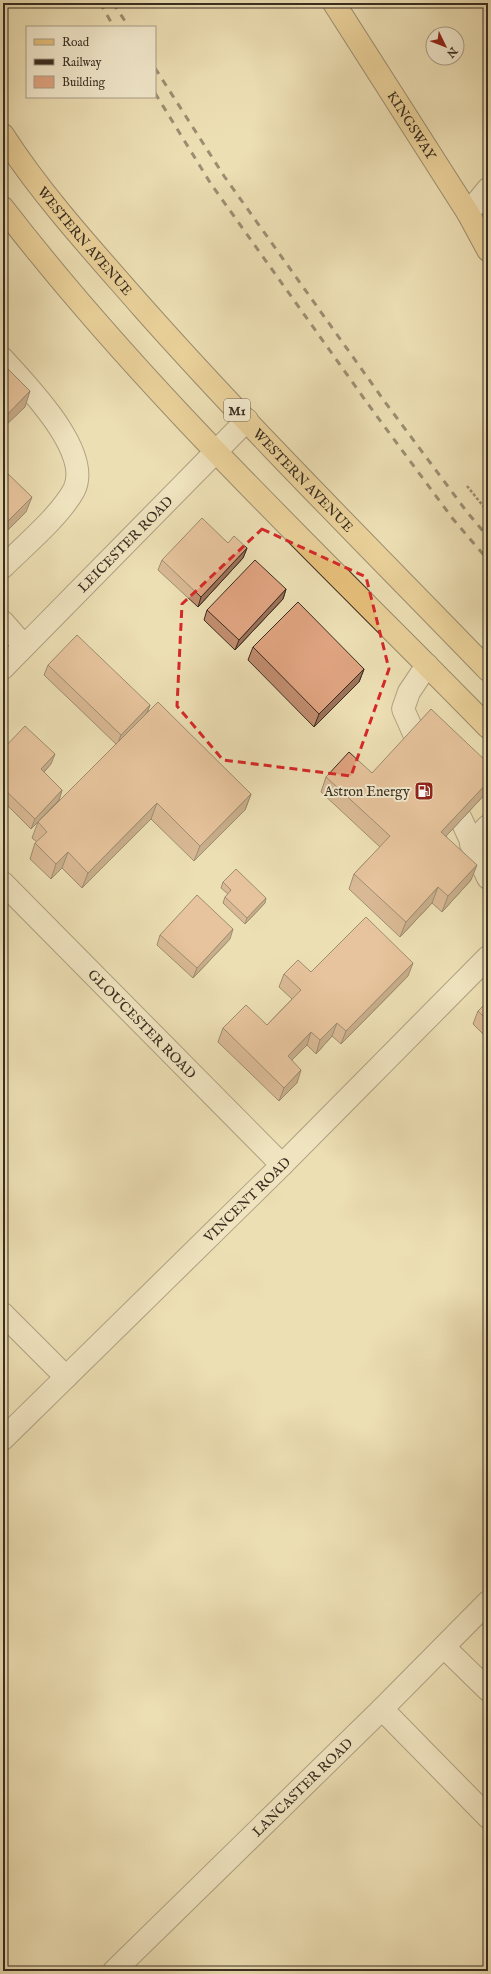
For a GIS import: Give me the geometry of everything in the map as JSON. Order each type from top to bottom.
[{"type":"main road","name":"KINGSWAY","points":[[334,3],[468,214],[488,250]]},
{"type":"main road","name":"WESTERN AVENUE","points":[[3,135],[16,155],[69,223],[201,373],[488,670]]},
{"type":"main road","points":[[3,208],[48,266],[216,452],[488,727]]},
{"type":"street","points":[[468,214],[488,189]]},
{"type":"street","points":[[3,359],[27,386],[68,441],[74,453],[78,480],[74,491],[56,514],[3,567]]},
{"type":"street","name":"LEICESTER ROAD","points":[[3,668],[247,420]]},
{"type":"street","points":[[3,622],[24,646]]},
{"type":"street","points":[[415,736],[403,709],[409,692],[428,665]]},
{"type":"street","points":[[461,819],[488,878]]},
{"type":"street","points":[[472,844],[488,826]]},
{"type":"street","name":"GLOUCESTER ROAD","points":[[3,883],[282,1165]]},
{"type":"street","name":"VINCENT ROAD","points":[[3,1439],[282,1165],[488,957]]},
{"type":"street","points":[[3,1314],[66,1377]]},
{"type":"street","name":"LANCASTER ROAD","points":[[114,1971],[382,1709],[488,1602]]},
{"type":"street","points":[[444,1647],[488,1690]]},
{"type":"street","points":[[382,1709],[488,1817]]},
{"type":"path","points":[[467,486],[488,512]]},
{"type":"highlighted area","points":[[262,529],[366,577],[389,669],[351,776],[223,760],[177,706],[182,604]]},
{"type":"building","points":[[3,364],[30,391],[3,419]]},
{"type":"building","points":[[3,469],[32,497],[3,526]]},
{"type":"building","points":[[202,518],[228,543],[234,536],[247,548],[201,597],[162,560]]},
{"type":"building","points":[[255,560],[286,589],[239,640],[207,610]]},
{"type":"building","points":[[298,602],[364,669],[319,714],[253,647]]},
{"type":"building","points":[[77,635],[150,705],[121,735],[48,665]]},
{"type":"building","points":[[158,702],[251,794],[200,846],[157,803],[88,873],[68,852],[56,864],[35,843],[47,832],[38,822]]},
{"type":"building","points":[[431,709],[488,763],[488,782],[441,832],[477,865],[448,896],[438,887],[406,922],[354,874],[390,836],[326,777],[349,752],[372,773]]},
{"type":"building","points":[[25,726],[55,754],[41,769],[62,790],[35,819],[3,788],[3,749]]},
{"type":"building","points":[[236,869],[266,898],[247,918],[225,897],[231,890],[223,882]]},
{"type":"building","points":[[197,895],[233,929],[197,968],[160,935]]},
{"type":"building","points":[[366,917],[413,963],[346,1031],[337,1023],[320,1040],[311,1032],[288,1056],[301,1070],[284,1088],[223,1028],[246,1005],[267,1025],[301,990],[284,974],[298,960],[311,972]]},
{"type":"building","points":[[488,1001],[488,1021],[478,1011]]},
{"type":"railway","points":[[100,3],[113,26]]},
{"type":"railway","points":[[113,3],[128,26]]},
{"type":"railway","points":[[156,70],[224,176],[385,402],[467,512],[488,537]]},
{"type":"railway","points":[[156,95],[211,184],[373,411],[453,519],[488,560]]},
{"type":"place","name":"Astron Energy","points":[[424,791]]}]
